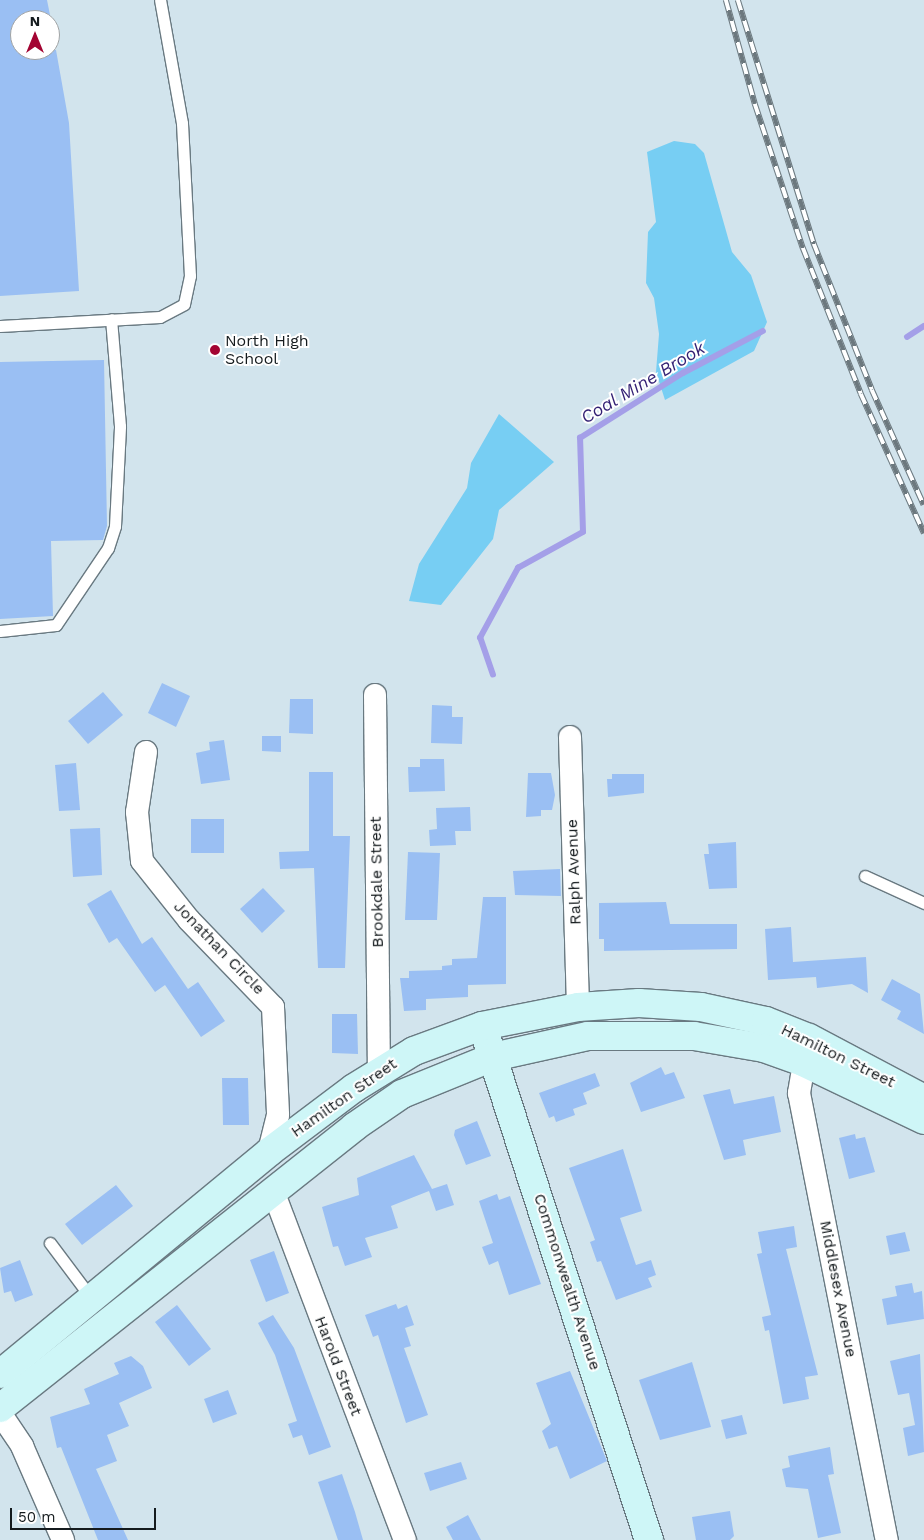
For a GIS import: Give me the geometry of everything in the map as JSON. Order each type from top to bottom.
[{"type":"main road","name":"Hamilton Street","points":[[0,1374],[269,1152],[379,1070],[482,1026],[578,1007],[639,1004],[701,1007],[766,1021],[806,1050],[924,1120]]},
{"type":"main road","name":"Commonwealth Avenue","points":[[482,1026],[649,1540]]},
{"type":"main road","name":"Hamilton Street","points":[[0,1408],[273,1191],[402,1094],[493,1057],[588,1036],[641,1034],[694,1036],[764,1048],[806,1050],[924,1099]]},
{"type":"street","name":"Brookdale Street","points":[[375,695],[379,1070]]},
{"type":"street","name":"Ralph Avenue","points":[[570,737],[578,1007]]},
{"type":"street","name":"Jonathan Circle","points":[[146,752],[137,812],[142,861],[190,920],[272,1007],[278,1115],[269,1152]]},
{"type":"street","name":"Middlesex Avenue","points":[[806,1050],[799,1093],[887,1540]]},
{"type":"street","name":"Harold Street","points":[[273,1191],[405,1540]]},
{"type":"street","points":[[0,1413],[22,1446],[62,1540]]},
{"type":"lane","points":[[0,326],[160,317],[184,304],[190,276],[182,123],[160,0]]},
{"type":"lane","points":[[0,630],[56,625],[110,541],[115,526],[120,426],[111,319]]},
{"type":"lane","points":[[865,876],[924,903]]},
{"type":"lane","points":[[50,1243],[92,1299]]},
{"type":"shaded area","points":[[674,141],[695,144],[704,153],[732,252],[751,275],[767,322],[754,351],[665,400],[656,372],[659,334],[654,298],[646,283],[648,232],[656,222],[647,152]]},
{"type":"shaded area","points":[[499,414],[554,462],[499,510],[493,539],[441,605],[409,601],[419,564],[467,488],[471,463]]},
{"type":"building","points":[[0,0],[47,0],[49,10],[10,10],[10,60],[58,60],[69,123],[79,291],[0,296]]},
{"type":"building","points":[[104,360],[107,526],[103,540],[51,541],[53,616],[0,619],[0,362]]},
{"type":"building","points":[[162,683],[190,696],[176,727],[148,713]]},
{"type":"building","points":[[103,692],[123,715],[88,744],[68,721]]},
{"type":"building","points":[[290,699],[313,699],[313,734],[289,733]]},
{"type":"building","points":[[432,705],[452,706],[452,717],[463,717],[462,744],[431,743]]},
{"type":"building","points":[[262,736],[281,736],[281,752],[262,751]]},
{"type":"building","points":[[224,740],[230,780],[201,784],[196,753],[210,750],[209,742]]},
{"type":"building","points":[[420,759],[444,759],[445,791],[409,792],[408,767],[420,767]]},
{"type":"building","points":[[76,763],[80,810],[59,811],[55,765]]},
{"type":"building","points":[[309,772],[333,772],[333,836],[350,836],[345,968],[318,968],[314,868],[280,869],[279,852],[309,851]]},
{"type":"building","points":[[528,773],[551,773],[555,795],[552,810],[541,810],[541,816],[526,817]]},
{"type":"building","points":[[612,774],[644,774],[644,793],[608,797],[607,779],[612,779]]},
{"type":"building","points":[[470,807],[471,831],[455,831],[456,845],[430,846],[429,830],[437,829],[436,808]]},
{"type":"building","points":[[191,819],[224,819],[224,853],[191,853]]},
{"type":"building","points":[[100,828],[102,875],[73,877],[70,829]]},
{"type":"building","points":[[736,842],[737,888],[709,889],[704,854],[709,854],[708,844]]},
{"type":"building","points":[[408,852],[440,853],[437,920],[405,920]]},
{"type":"building","points":[[560,869],[561,896],[515,895],[513,871]]},
{"type":"building","points":[[263,888],[285,911],[262,933],[240,909]]},
{"type":"building","points":[[111,890],[142,944],[152,937],[188,989],[198,982],[225,1021],[201,1037],[165,985],[155,992],[117,938],[109,943],[87,904]]},
{"type":"building","points":[[483,897],[506,897],[506,984],[468,985],[468,997],[426,999],[426,1010],[404,1011],[400,978],[409,978],[409,971],[442,970],[442,966],[452,965],[452,959],[477,958]]},
{"type":"building","points":[[666,902],[670,924],[737,924],[737,949],[604,951],[604,939],[599,939],[599,903]]},
{"type":"building","points":[[791,927],[793,962],[866,957],[868,993],[852,984],[817,988],[816,977],[768,980],[765,929]]},
{"type":"building","points":[[892,979],[920,994],[924,1034],[897,1019],[901,1011],[881,1000]]},
{"type":"building","points":[[332,1014],[357,1014],[358,1054],[332,1053]]},
{"type":"building","points":[[661,1067],[665,1075],[674,1072],[685,1098],[641,1112],[630,1083]]},
{"type":"building","points":[[595,1073],[600,1086],[583,1093],[587,1104],[573,1109],[575,1115],[556,1122],[554,1116],[549,1118],[539,1093]]},
{"type":"building","points":[[222,1078],[248,1078],[249,1125],[223,1125]]},
{"type":"building","points":[[730,1089],[734,1104],[774,1096],[781,1132],[743,1140],[746,1155],[724,1160],[703,1095]]},
{"type":"building","points":[[477,1121],[491,1156],[466,1165],[454,1135],[455,1130]]},
{"type":"building","points":[[855,1134],[856,1139],[865,1137],[875,1172],[849,1179],[839,1138]]},
{"type":"building","points":[[623,1149],[642,1211],[620,1218],[636,1265],[651,1260],[656,1275],[648,1278],[652,1287],[616,1300],[601,1261],[597,1262],[590,1242],[595,1240],[569,1168]]},
{"type":"building","points":[[414,1155],[432,1189],[447,1184],[454,1205],[436,1211],[429,1191],[391,1206],[398,1228],[365,1238],[372,1257],[345,1266],[338,1246],[333,1247],[322,1207],[359,1195],[357,1178]]},
{"type":"building","points":[[116,1185],[133,1206],[82,1245],[65,1224]]},
{"type":"building","points":[[497,1194],[499,1200],[510,1196],[541,1284],[509,1295],[498,1261],[489,1265],[482,1247],[493,1243],[479,1201]]},
{"type":"building","points":[[794,1226],[797,1247],[786,1249],[818,1375],[805,1377],[809,1399],[783,1404],[769,1330],[765,1331],[762,1317],[771,1315],[757,1254],[762,1253],[758,1232]]},
{"type":"building","points":[[905,1232],[910,1251],[890,1255],[886,1236]]},
{"type":"building","points":[[274,1251],[289,1293],[266,1302],[250,1260]]},
{"type":"building","points":[[20,1260],[33,1295],[15,1302],[11,1291],[4,1293],[0,1268]]},
{"type":"building","points":[[912,1283],[914,1293],[922,1291],[924,1319],[887,1325],[882,1299],[897,1296],[895,1286]]},
{"type":"building","points":[[396,1304],[398,1309],[407,1305],[414,1325],[405,1328],[411,1346],[404,1348],[428,1415],[406,1423],[378,1335],[373,1337],[365,1315]]},
{"type":"building","points":[[177,1305],[211,1349],[189,1366],[155,1322]]},
{"type":"building","points":[[273,1315],[294,1348],[331,1447],[309,1455],[302,1435],[293,1438],[288,1424],[297,1421],[275,1355],[258,1323]]},
{"type":"building","points":[[920,1354],[924,1452],[908,1456],[903,1428],[915,1425],[909,1393],[898,1395],[890,1361]]},
{"type":"building","points":[[131,1356],[143,1366],[152,1388],[119,1403],[129,1426],[107,1435],[117,1461],[96,1469],[128,1540],[98,1540],[61,1447],[57,1448],[50,1417],[90,1404],[84,1389],[119,1374],[114,1363]]},
{"type":"building","points":[[692,1362],[711,1427],[660,1440],[639,1380]]},
{"type":"building","points":[[570,1371],[607,1461],[570,1479],[557,1446],[549,1449],[542,1431],[551,1424],[536,1383]]},
{"type":"building","points":[[228,1390],[237,1414],[213,1423],[204,1399]]},
{"type":"building","points":[[742,1415],[747,1434],[726,1439],[721,1420]]},
{"type":"building","points":[[830,1447],[834,1474],[828,1475],[841,1533],[818,1538],[808,1489],[786,1487],[782,1469],[790,1467],[788,1456]]},
{"type":"building","points":[[461,1462],[467,1479],[430,1491],[424,1473]]},
{"type":"building","points":[[342,1474],[363,1540],[338,1540],[318,1482]]},
{"type":"building","points":[[730,1511],[734,1536],[730,1540],[696,1540],[692,1517]]},
{"type":"building","points":[[468,1515],[481,1540],[453,1540],[446,1527]]},
{"type":"waterway","name":"Coal Mine Brook","points":[[907,337],[924,326]]},
{"type":"waterway","name":"Coal Mine Brook","points":[[493,675],[480,638],[518,568],[583,532],[580,438],[683,373],[763,331]]},
{"type":"railway","points":[[726,0],[755,104],[803,248],[861,394],[924,533]]},
{"type":"railway","points":[[738,0],[814,244],[872,390],[924,505]]},
{"type":"place","name":"North High School","points":[[215,350]]}]
